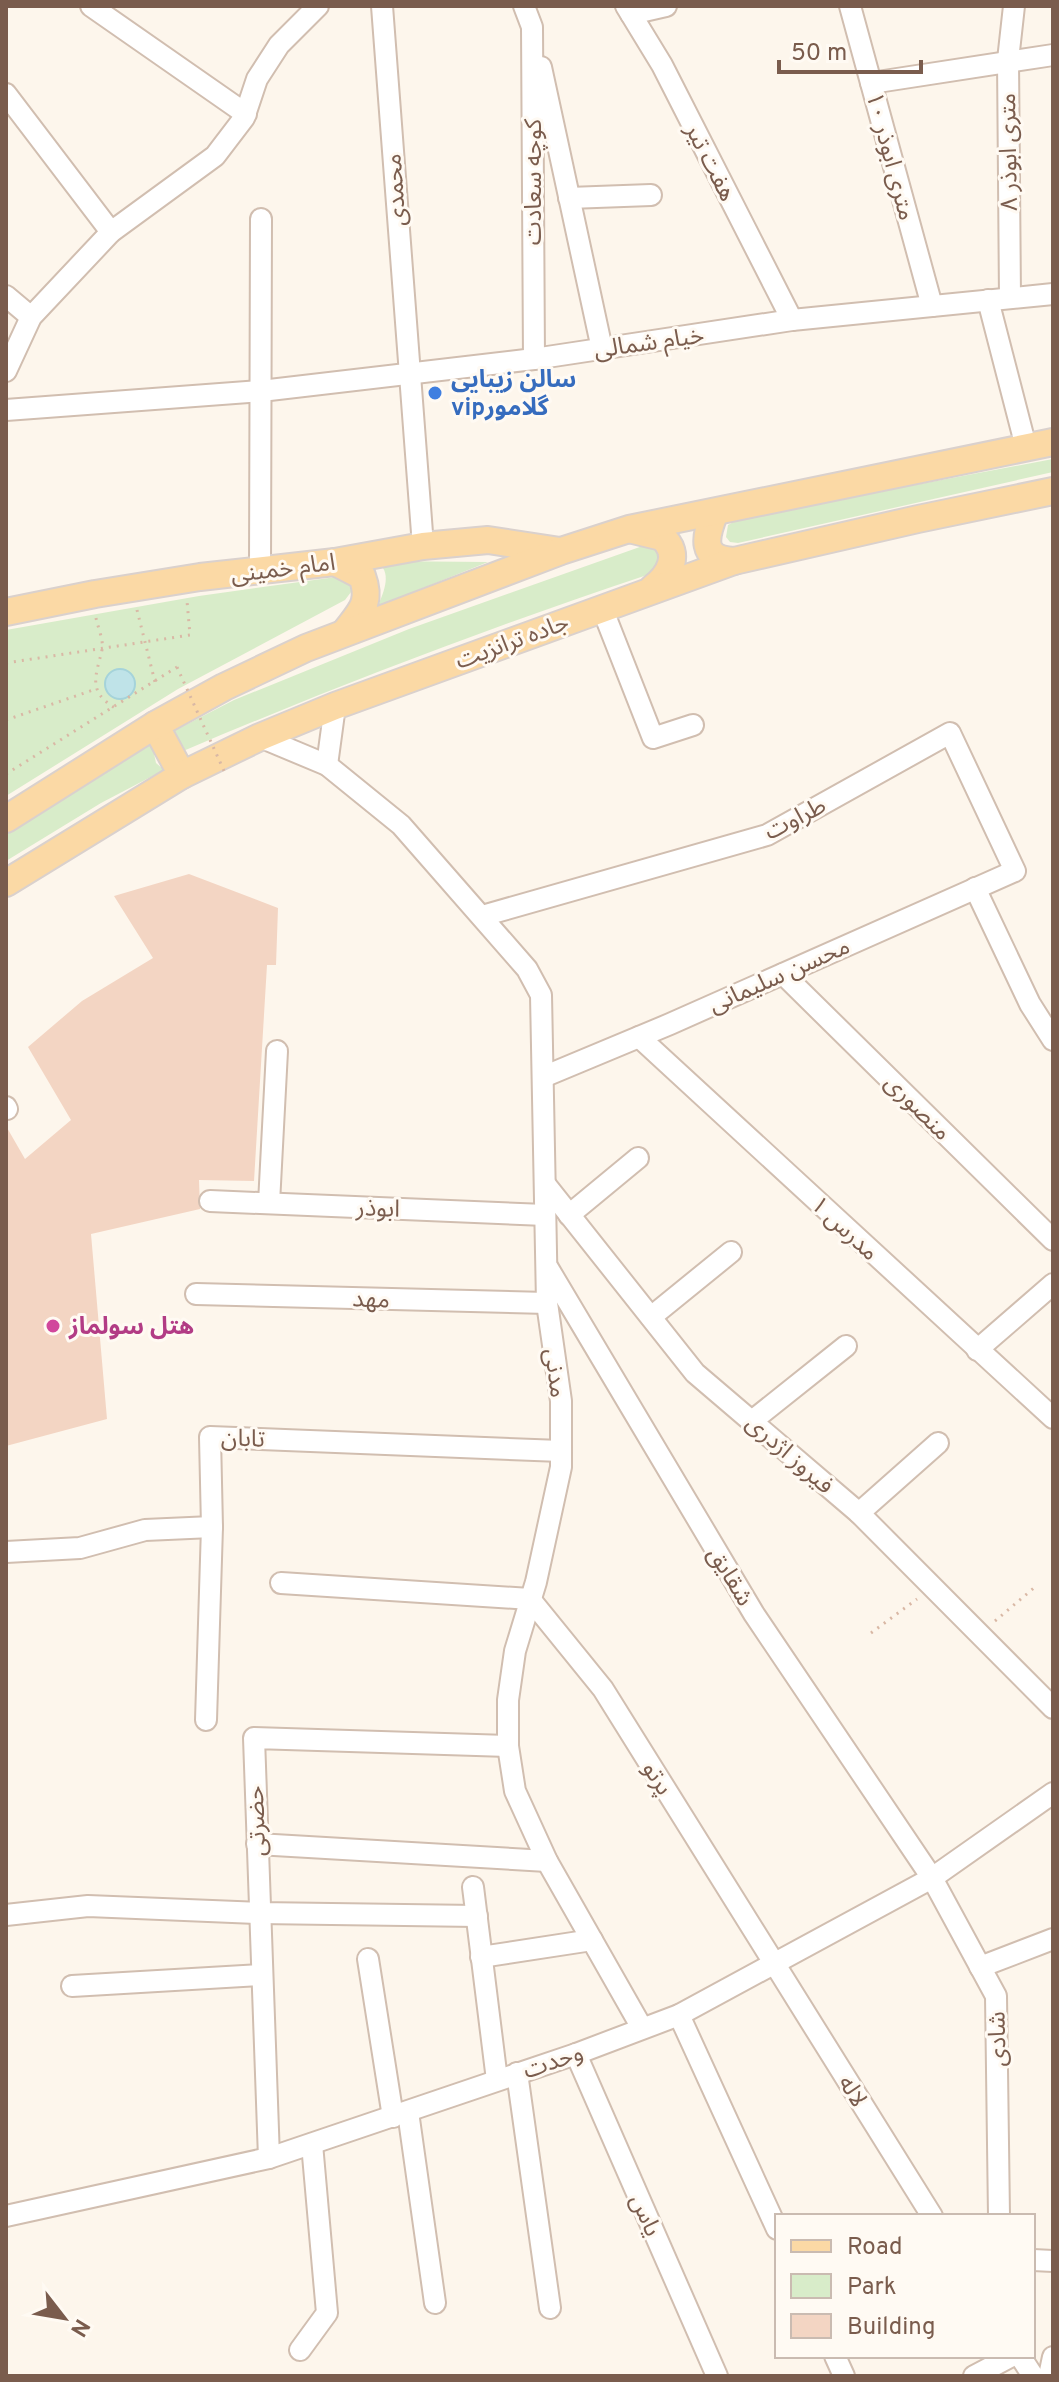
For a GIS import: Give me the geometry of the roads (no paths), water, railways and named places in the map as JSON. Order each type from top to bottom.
[{"type":"main road","points":[[6,819],[155,725],[224,687],[345,632],[561,551],[629,529],[1053,442]]},
{"type":"main road","name":"جاده ترانزیت","points":[[6,883],[182,775],[260,737],[335,706],[734,561],[1053,491]]},
{"type":"main road","points":[[715,512],[707,534],[707,545],[713,555],[734,561]]},
{"type":"main road","points":[[629,529],[662,537],[668,542],[672,563],[667,577],[653,588]]},
{"type":"main road","name":"امام خمینی","points":[[6,612],[95,594],[335,562],[423,546],[488,540],[561,551]]},
{"type":"main road","points":[[335,562],[362,576],[367,591],[365,606],[345,632]]},
{"type":"main road","points":[[155,725],[182,775]]},
{"type":"street","points":[[91,6],[246,114]]},
{"type":"street","points":[[296,6],[297,27]]},
{"type":"street","points":[[6,371],[31,317],[111,232],[215,156],[246,114],[257,79],[279,45],[318,6]]},
{"type":"street","name":"محمدی","points":[[382,6],[423,546]]},
{"type":"street","name":"کوچه سعادت","points":[[524,6],[532,27],[534,359]]},
{"type":"street","points":[[629,10],[666,6]]},
{"type":"street","name":"۱۰ متری ابوذر","points":[[850,6],[932,306]]},
{"type":"street","name":"۸ متری ابوذر","points":[[1010,298],[1008,60],[1014,6]]},
{"type":"street","name":"هفت تير","points":[[629,10],[662,65],[792,320]]},
{"type":"street","points":[[532,27],[602,349]]},
{"type":"street","points":[[871,83],[1053,55]]},
{"type":"street","points":[[6,94],[111,232]]},
{"type":"street","points":[[569,198],[651,195]]},
{"type":"street","points":[[260,571],[261,219]]},
{"type":"street","name":"خیام شمالی","points":[[6,410],[261,391],[408,375],[792,320],[1053,294]]},
{"type":"street","points":[[6,296],[31,317]]},
{"type":"street","points":[[988,300],[1026,447]]},
{"type":"street","points":[[602,608],[653,738],[693,725]]},
{"type":"street","points":[[327,765],[335,706]]},
{"type":"street","name":"طراوت","points":[[482,916],[767,835],[950,733],[1015,871]]},
{"type":"street","name":"مدنی","points":[[260,737],[327,765],[401,825],[527,969],[541,995],[547,1303],[561,1401],[561,1467],[515,1651],[508,1700],[508,1746],[515,1791],[547,1861],[642,2028]]},
{"type":"street","name":"محسن سلیمانی","points":[[543,1077],[1015,871]]},
{"type":"street","points":[[975,888],[1030,1004],[1053,1040]]},
{"type":"street","name":"منصوری","points":[[783,974],[1053,1240]]},
{"type":"street","name":"مدرس ۱","points":[[639,1037],[1053,1418]]},
{"type":"street","points":[[269,1203],[277,1051]]},
{"type":"street","points":[[569,1215],[638,1158]]},
{"type":"street","name":"فیروز اژدری","points":[[545,1184],[695,1373],[859,1513],[1053,1708]]},
{"type":"street","name":"ابوذر","points":[[210,1201],[545,1215]]},
{"type":"street","points":[[651,1317],[731,1252]]},
{"type":"street","name":"شقایق","points":[[546,1264],[754,1614],[932,1878]]},
{"type":"street","points":[[977,1350],[1053,1284]]},
{"type":"street","name":"مهد","points":[[196,1294],[547,1303]]},
{"type":"street","points":[[752,1421],[846,1346]]},
{"type":"street","name":"تابان","points":[[206,1720],[212,1527],[210,1437],[561,1451]]},
{"type":"street","points":[[859,1513],[938,1443]]},
{"type":"street","points":[[6,1552],[80,1548],[145,1530],[212,1527]]},
{"type":"street","points":[[281,1583],[530,1599]]},
{"type":"street","name":"پرتو","points":[[530,1599],[603,1689],[774,1965]]},
{"type":"street","name":"حضرتی","points":[[269,2158],[254,1738],[508,1746]]},
{"type":"street","name":"وحدت","points":[[6,2216],[269,2158],[576,2054],[679,2015],[932,1878],[1053,1793]]},
{"type":"street","points":[[257,1844],[547,1861]]},
{"type":"street","name":"شادی","points":[[932,1878],[996,1996],[999,2214]]},
{"type":"street","points":[[473,1887],[497,2080]]},
{"type":"street","points":[[6,1915],[88,1906],[259,1913],[477,1916]]},
{"type":"street","points":[[980,1967],[1053,1939]]},
{"type":"street","points":[[481,1957],[592,1940]]},
{"type":"street","points":[[368,1959],[435,2303]]},
{"type":"street","name":"لاله","points":[[774,1965],[931,2214]]},
{"type":"street","points":[[72,1986],[261,1975]]},
{"type":"street","points":[[679,2015],[775,2225]]},
{"type":"street","name":"یاس","points":[[576,2054],[717,2376]]},
{"type":"street","points":[[517,2073],[550,2308]]},
{"type":"street","points":[[300,2350],[327,2313],[312,2144]]},
{"type":"street","points":[[1049,2376],[1053,2357]]},
{"type":"street","points":[[974,2376],[1008,2358]]},
{"type":"street","points":[[1021,2358],[1033,2376]]},
{"type":"water","points":[[120,669],[131,673],[135,684],[131,695],[120,699],[109,695],[105,684],[109,673]]},
{"type":"place","name":"سالن زیبایی vipگلامور","points":[[435,393]]},
{"type":"place","name":"هتل سولماز","points":[[53,1326]]}]
